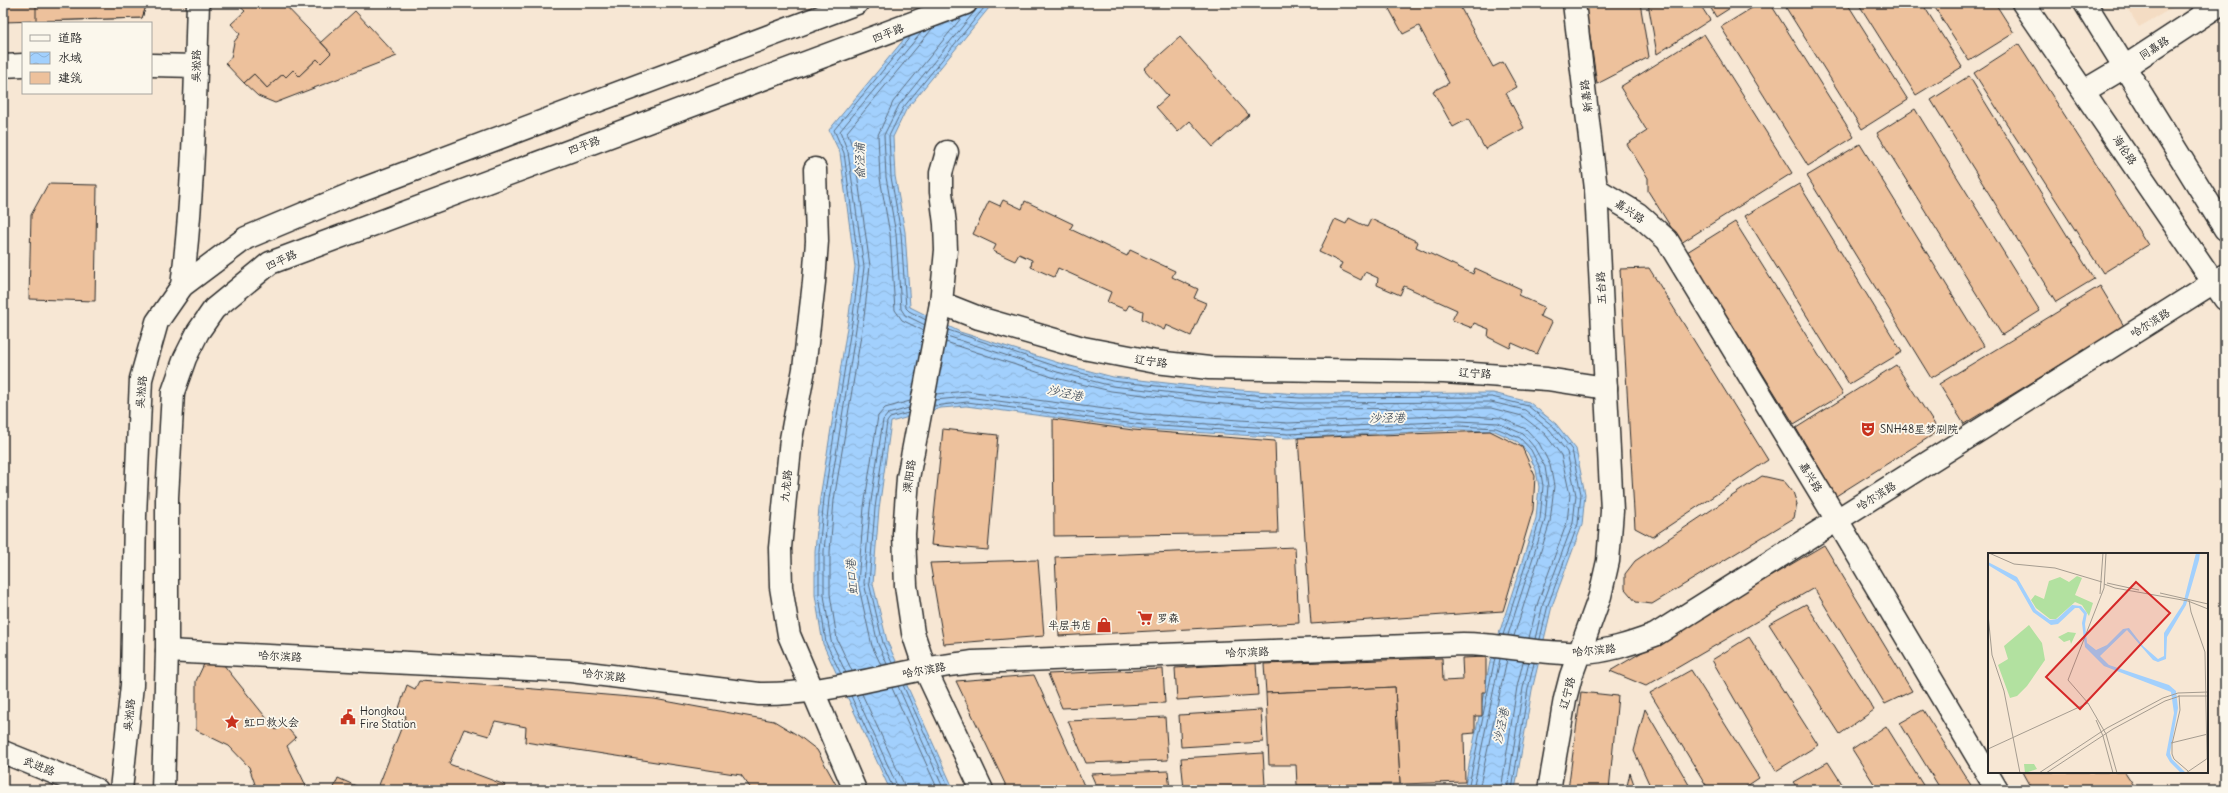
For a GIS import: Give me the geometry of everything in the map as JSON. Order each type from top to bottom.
[{"type":"street","name":"吴淞路","points":[[121,790],[133,662],[135,516],[141,379],[157,322],[182,286],[190,222],[198,3]]},
{"type":"street","points":[[182,286],[246,238],[363,189],[857,3]]},
{"type":"street","name":"四平路","points":[[167,651],[167,497],[173,392],[192,345],[214,309],[270,263],[966,3]]},
{"type":"street","name":"新嘉路","points":[[1574,3],[1596,189]]},
{"type":"street","name":"海伦路","points":[[2023,3],[2222,285]]},
{"type":"street","points":[[2085,3],[2126,66],[2225,229]]},
{"type":"street","name":"同嘉路","points":[[2084,91],[2126,66],[2222,3]]},
{"type":"street","points":[[3,66],[22,65]]},
{"type":"street","points":[[152,65],[196,66]]},
{"type":"street","name":"溧阳路","points":[[947,152],[941,173],[941,192],[945,224],[946,250],[939,312],[908,478],[904,534],[906,586],[913,632],[916,670],[982,790]]},
{"type":"street","name":"九龙路","points":[[815,169],[817,240],[812,309],[804,369],[791,439],[780,548],[781,587],[789,635],[855,790]]},
{"type":"street","name":"五台路","points":[[1596,189],[1606,388]]},
{"type":"street","name":"嘉兴路","points":[[1596,189],[1638,214],[1667,240],[1837,520],[1998,790]]},
{"type":"street","name":"哈尔滨路","points":[[167,651],[516,667],[571,671],[759,694],[786,695],[838,687],[916,670],[973,662],[1463,644],[1498,645],[1580,654],[1620,648],[1655,635],[1837,520],[2222,285]]},
{"type":"street","name":"辽宁路","points":[[939,312],[980,318],[1083,348],[1156,362],[1209,368],[1444,372],[1547,379],[1606,388],[1612,478],[1611,534],[1600,596],[1565,699],[1549,790]]},
{"type":"street","points":[[163,790],[167,651]]},
{"type":"street","name":"武进路","points":[[3,752],[97,790]]},
{"type":"shaded area","points":[[2124,3],[2181,3],[2139,27]]},
{"type":"water","points":[[934,3],[993,3],[906,110],[893,137],[895,176],[905,232],[910,307],[960,332],[1059,363],[1113,377],[1211,388],[1300,394],[1493,393],[1529,402],[1556,424],[1576,449],[1585,494],[1582,525],[1552,606],[1532,690],[1515,790],[1464,790],[1490,662],[1536,518],[1539,487],[1536,470],[1528,453],[1518,442],[1495,431],[1459,430],[1288,438],[1143,429],[966,406],[941,408],[891,422],[879,509],[873,584],[887,641],[954,790],[890,790],[823,644],[815,595],[815,551],[820,498],[849,315],[855,267],[840,153],[829,130]]},
{"type":"building","points":[[3,3],[147,3],[142,18],[3,22]]},
{"type":"building","points":[[36,3],[147,3],[142,18],[36,21]]},
{"type":"building","points":[[240,3],[283,3],[331,53],[321,63],[317,59],[299,76],[293,70],[286,77],[283,74],[267,88],[254,74],[244,83],[225,63],[231,58],[234,42],[240,34],[231,24],[245,11],[238,5]]},
{"type":"building","points":[[1391,3],[1458,3],[1493,67],[1503,62],[1517,87],[1506,93],[1524,128],[1485,149],[1468,119],[1453,127],[1433,91],[1449,83],[1419,26],[1403,34],[1387,5]]},
{"type":"building","points":[[1585,3],[1640,3],[1649,57],[1597,84]]},
{"type":"building","points":[[1648,3],[1699,3],[1710,20],[1657,54]]},
{"type":"building","points":[[1708,3],[1738,3],[1716,17]]},
{"type":"building","points":[[1760,3],[1770,3],[1854,137],[1808,166],[1721,27]]},
{"type":"building","points":[[1783,3],[1847,3],[1908,100],[1862,129]]},
{"type":"building","points":[[1858,3],[1922,3],[1962,67],[1916,95]]},
{"type":"building","points":[[1932,3],[1995,3],[2014,33],[1969,61]]},
{"type":"building","points":[[355,11],[397,56],[275,103],[258,96],[244,83],[254,74],[267,88],[283,74],[286,77],[293,70],[299,76],[317,59],[321,63],[331,53],[321,42]]},
{"type":"building","points":[[1704,34],[1792,173],[1681,243],[1648,191],[1648,178],[1627,144],[1647,131],[1620,87]]},
{"type":"building","points":[[1180,37],[1249,115],[1213,147],[1190,121],[1178,132],[1156,107],[1168,96],[1144,69]]},
{"type":"building","points":[[2019,44],[2148,245],[2103,273],[1974,73]]},
{"type":"building","points":[[1969,76],[2094,279],[2056,302],[1931,100]]},
{"type":"building","points":[[1915,109],[2040,311],[2002,335],[1877,133]]},
{"type":"building","points":[[1860,144],[1984,346],[1931,378],[1807,176]]},
{"type":"building","points":[[48,184],[97,185],[95,301],[29,299],[31,215]]},
{"type":"building","points":[[1799,184],[1902,352],[1849,384],[1745,216]]},
{"type":"building","points":[[1003,200],[1022,209],[1025,201],[1073,224],[1070,229],[1127,256],[1130,250],[1175,271],[1172,277],[1198,289],[1194,298],[1206,303],[1191,336],[1166,325],[1164,330],[1142,319],[1143,311],[1129,305],[1126,310],[1107,302],[1111,292],[1058,268],[1054,277],[1031,267],[1032,260],[1019,254],[1015,261],[993,251],[996,245],[973,234],[989,201],[1000,206]]},
{"type":"building","points":[[1349,218],[1367,227],[1371,219],[1418,242],[1416,247],[1473,274],[1475,268],[1521,289],[1518,295],[1544,307],[1540,316],[1552,322],[1537,354],[1512,343],[1510,348],[1488,337],[1489,329],[1474,323],[1472,328],[1452,320],[1457,310],[1404,286],[1400,295],[1377,285],[1378,278],[1365,272],[1361,280],[1339,269],[1342,263],[1319,252],[1335,219],[1346,224]]},
{"type":"building","points":[[1735,222],[1843,394],[1794,424],[1687,252]]},
{"type":"building","points":[[1649,268],[1768,460],[1652,537],[1635,528],[1620,269]]},
{"type":"building","points":[[2100,286],[2124,326],[1964,424],[1939,384]]},
{"type":"building","name":"SNH48星梦剧院","points":[[1896,365],[1939,431],[1836,496],[1796,428]]},
{"type":"building","points":[[1053,419],[1133,430],[1275,441],[1278,533],[1054,536]]},
{"type":"building","points":[[943,429],[998,435],[988,550],[931,545]]},
{"type":"building","points":[[1490,431],[1522,447],[1535,476],[1533,510],[1503,611],[1311,624],[1298,438]]},
{"type":"building","points":[[1762,476],[1784,481],[1793,492],[1797,504],[1794,518],[1652,604],[1636,602],[1625,589],[1625,574],[1635,561]]},
{"type":"building","points":[[1824,545],[1912,691],[1885,704],[1814,588],[1646,686],[1610,671]]},
{"type":"building","points":[[1295,547],[1299,623],[1059,636],[1055,557]]},
{"type":"building","points":[[1038,560],[1044,636],[944,644],[930,563]]},
{"type":"building","points":[[1806,604],[1874,710],[1840,734],[1769,624]]},
{"type":"building","points":[[1749,637],[1818,745],[1776,771],[1712,660]]},
{"type":"building","points":[[1486,657],[1486,692],[1482,692],[1482,716],[1475,716],[1475,733],[1464,734],[1465,782],[1400,784],[1395,687],[1266,693],[1264,664],[1442,658],[1443,681],[1463,680],[1462,658]]},
{"type":"building","points":[[205,662],[223,664],[276,730],[284,724],[296,738],[287,746],[308,790],[257,790],[249,767],[229,746],[196,730],[196,681]]},
{"type":"building","points":[[1256,663],[1258,695],[1177,700],[1175,668]]},
{"type":"building","points":[[1163,669],[1165,703],[1062,708],[1048,674]]},
{"type":"building","points":[[1691,670],[1759,778],[1741,790],[1709,790],[1650,693]]},
{"type":"building","points":[[1034,675],[1086,790],[1008,790],[956,681]]},
{"type":"building","points":[[419,681],[654,699],[774,721],[799,736],[817,750],[839,790],[752,790],[741,775],[525,742],[526,727],[495,721],[489,736],[464,729],[449,764],[505,785],[503,790],[377,790],[406,716],[398,711],[407,685],[415,689]]},
{"type":"building","points":[[1395,687],[1400,784],[1297,785],[1296,765],[1269,765],[1266,693]]},
{"type":"building","points":[[1581,692],[1618,696],[1609,790],[1568,790]]},
{"type":"building","points":[[1645,709],[1692,790],[1652,790],[1634,751]]},
{"type":"building","points":[[1261,710],[1263,742],[1181,747],[1179,715]]},
{"type":"building","points":[[1923,710],[1974,790],[1941,790],[1900,723]]},
{"type":"building","points":[[1165,717],[1168,760],[1086,763],[1068,721]]},
{"type":"building","points":[[1886,726],[1926,790],[1878,790],[1852,749]]},
{"type":"building","points":[[1263,753],[1265,785],[1184,790],[1181,758]]},
{"type":"building","points":[[1828,762],[1846,790],[1799,790],[1793,782]]},
{"type":"building","points":[[1168,771],[1170,790],[1098,790],[1091,774]]},
{"type":"building","points":[[1630,773],[1636,790],[1626,790]]},
{"type":"building","points":[[2024,773],[2126,773],[2137,790],[2033,790]]},
{"type":"building","points":[[338,778],[356,786],[354,790],[333,790]]},
{"type":"place","name":"SNH48星梦剧院","points":[[1868,429]]},
{"type":"place","name":"罗森","points":[[1145,618]]},
{"type":"place","name":"半层书店","points":[[1104,625]]},
{"type":"place","name":"Hongkou Fire Station","points":[[348,717]]},
{"type":"place","name":"虹口救火会","points":[[232,722]]},
{"type":"water label","name":"俞泾浦","points":[[860,161]]},
{"type":"water label","name":"沙泾港","points":[[1065,393]]},
{"type":"water label","name":"沙泾港","points":[[1387,418]]},
{"type":"water label","name":"虹口港","points":[[852,577]]},
{"type":"water label","name":"沙泾港","points":[[1501,726]]}]
